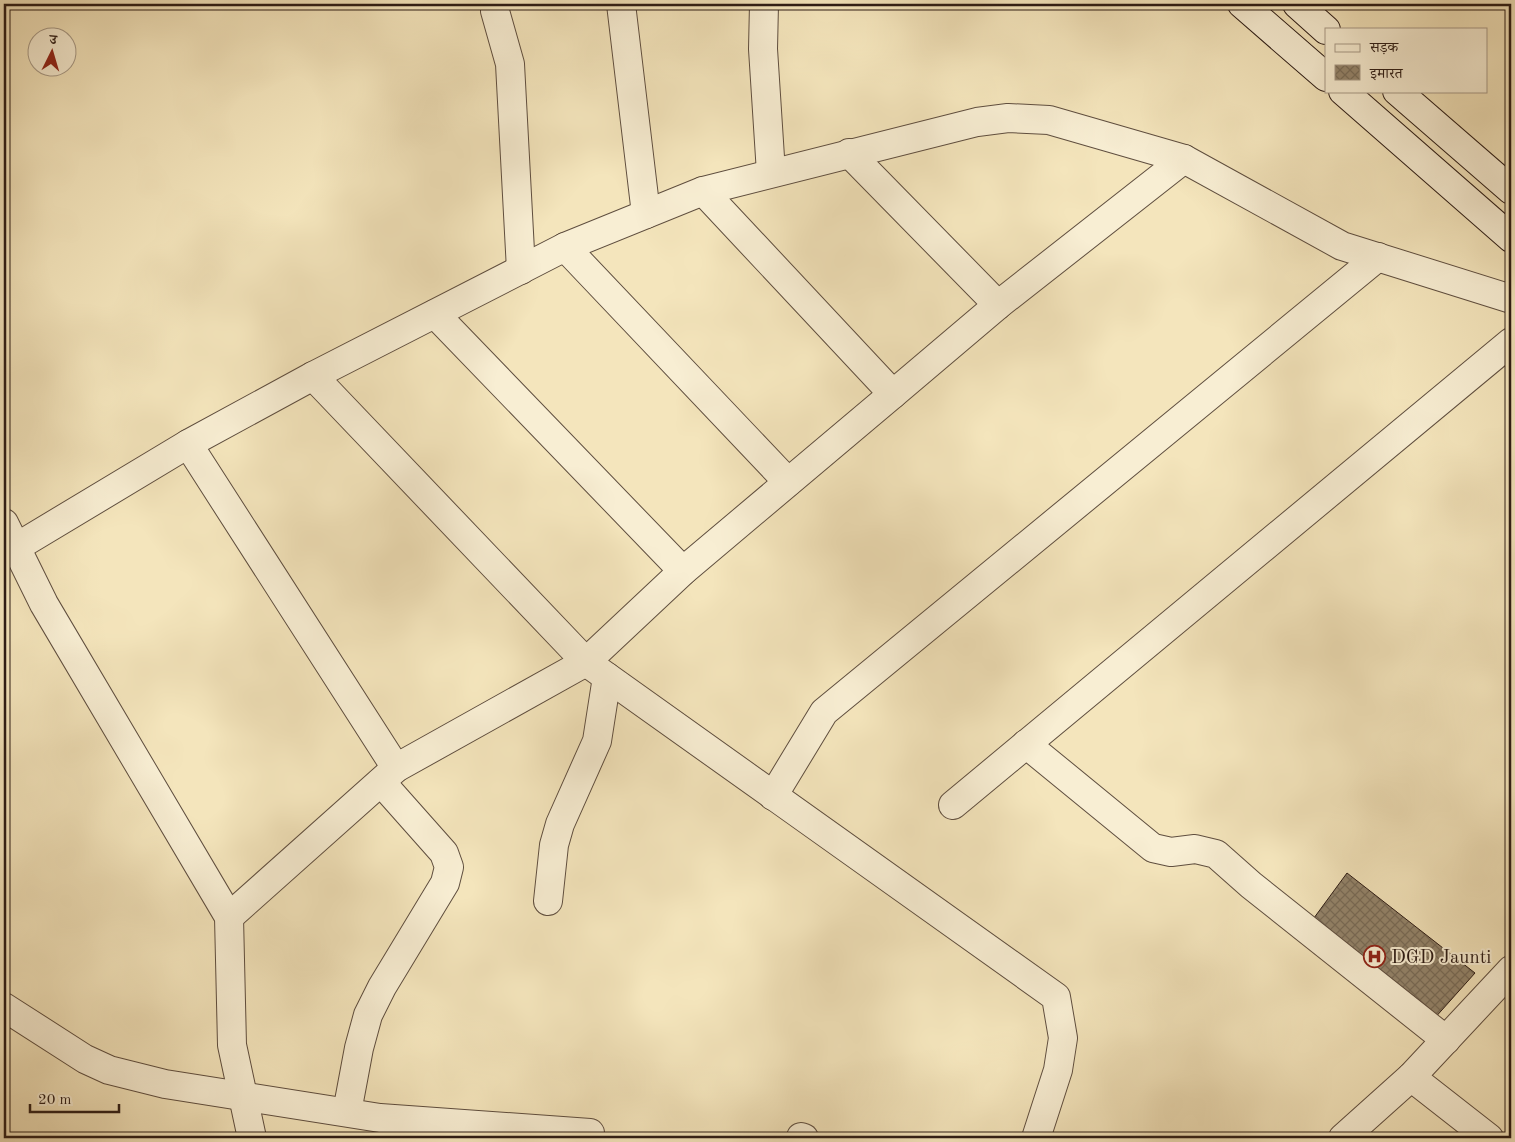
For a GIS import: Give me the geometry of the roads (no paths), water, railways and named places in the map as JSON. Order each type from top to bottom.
[{"type":"street","points":[[621,4],[646,214]]},
{"type":"street","points":[[764,4],[764,49],[771,173]]},
{"type":"street","points":[[1242,4],[1325,76]]},
{"type":"street","points":[[1297,4],[1325,29]]},
{"type":"street","points":[[495,12],[510,64],[521,270]]},
{"type":"street","points":[[1344,92],[1511,238]]},
{"type":"street","points":[[1398,92],[1511,190]]},
{"type":"street","points":[[15,548],[188,444],[313,376],[565,247],[703,190],[977,122],[1008,118],[1049,120],[1184,159],[1342,246],[1511,300]]},
{"type":"street","points":[[849,153],[998,305]]},
{"type":"street","points":[[229,917],[388,775],[597,669],[683,571],[998,305],[1184,159]]},
{"type":"street","points":[[703,190],[893,394]]},
{"type":"street","points":[[565,247],[788,482]]},
{"type":"street","points":[[773,796],[824,712],[1378,258]]},
{"type":"street","points":[[435,314],[683,571]]},
{"type":"street","points":[[953,805],[1511,342]]},
{"type":"street","points":[[313,376],[597,669],[1056,997],[1063,1038],[1058,1070],[1036,1138]]},
{"type":"street","points":[[188,444],[388,775],[444,853],[449,867],[445,882],[382,987],[368,1015],[359,1048],[347,1112]]},
{"type":"street","points":[[4,523],[44,604],[229,917],[232,1044],[252,1138]]},
{"type":"street","points":[[548,901],[554,845],[560,824],[597,741],[597,669]]},
{"type":"street","points":[[1026,744],[1153,848],[1171,852],[1195,849],[1216,854],[1251,885],[1446,1040]]},
{"type":"street","points":[[1343,1138],[1411,1077],[1511,970]]},
{"type":"street","points":[[4,1007],[85,1059],[109,1070],[165,1084],[243,1098],[432,1123],[590,1133]]},
{"type":"street","points":[[1411,1077],[1489,1138]]},
{"type":"place","name":"DGD Jaunti","points":[[1375,956]]}]
